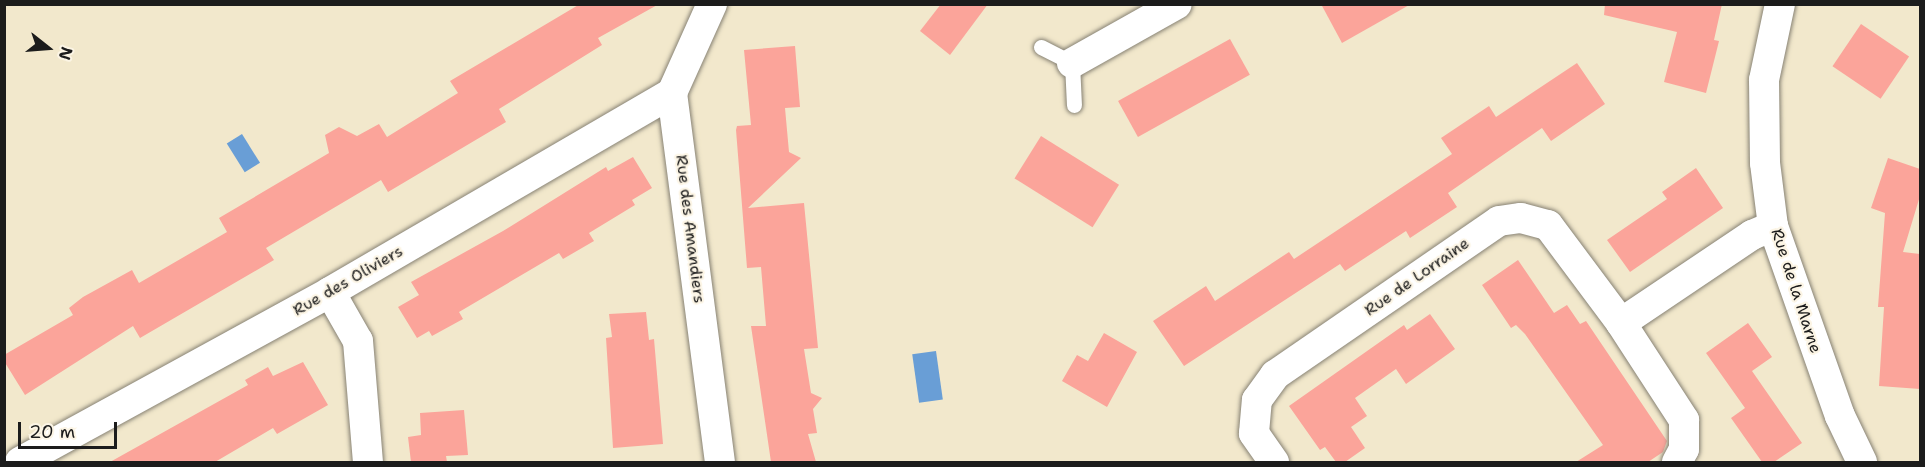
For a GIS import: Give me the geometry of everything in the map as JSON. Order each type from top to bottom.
[{"type":"street","points":[[672,93],[712,4]]},
{"type":"street","points":[[1072,63],[1177,4]]},
{"type":"street","name":"Rue de la Marne","points":[[1780,4],[1764,80],[1765,162],[1773,226],[1840,416],[1862,462]]},
{"type":"street","name":"Rue des Oliviers","points":[[20,462],[330,292],[672,93]]},
{"type":"street","name":"Rue des Amandiers","points":[[672,93],[720,462]]},
{"type":"street","name":"Rue de Lorraine","points":[[1274,462],[1254,433],[1257,400],[1275,375],[1498,221],[1521,218],[1548,225],[1621,323],[1684,420],[1683,449],[1677,462]]},
{"type":"street","points":[[1621,323],[1752,235],[1773,226]]},
{"type":"street","points":[[330,292],[358,341],[368,462]]},
{"type":"lane","points":[[1041,47],[1072,63],[1074,105]]},
{"type":"water","points":[[242,134],[260,163],[245,172],[227,144]]},
{"type":"water","points":[[936,351],[943,400],[919,403],[912,354]]},
{"type":"building","points":[[580,4],[659,4],[598,38],[602,45],[499,109],[506,122],[388,192],[381,180],[266,248],[274,260],[140,338],[133,326],[25,395],[4,361],[4,355],[73,315],[69,308],[83,297],[132,270],[139,283],[227,232],[219,218],[329,153],[325,135],[339,127],[357,136],[379,124],[387,137],[458,93],[450,81]]},
{"type":"building","points":[[941,4],[988,4],[950,55],[920,31]]},
{"type":"building","points":[[1321,4],[1411,4],[1342,43]]},
{"type":"building","points":[[1605,4],[1722,4],[1714,40],[1719,41],[1706,93],[1664,82],[1677,32],[1604,15]]},
{"type":"building","points":[[1861,24],[1909,56],[1881,99],[1832,66]]},
{"type":"building","points":[[1230,39],[1250,75],[1138,137],[1118,101]]},
{"type":"building","points":[[795,46],[800,107],[785,108],[789,152],[801,158],[748,208],[804,203],[818,348],[804,349],[811,393],[822,398],[813,409],[817,433],[808,434],[816,462],[771,462],[751,326],[766,326],[761,267],[747,268],[736,130],[737,126],[751,125],[744,50]]},
{"type":"building","points":[[1577,63],[1605,104],[1551,141],[1542,128],[1448,193],[1457,207],[1410,238],[1406,231],[1345,271],[1340,264],[1184,366],[1153,321],[1206,286],[1215,301],[1289,252],[1294,259],[1452,154],[1441,138],[1489,106],[1496,117]]},
{"type":"building","points":[[1041,136],[1119,185],[1093,227],[1015,178]]},
{"type":"building","points":[[633,157],[652,188],[632,200],[635,205],[589,233],[594,241],[563,259],[559,253],[459,312],[463,319],[432,336],[429,331],[417,338],[398,307],[419,295],[411,282],[503,231],[606,167],[608,171]]},
{"type":"building","points":[[1888,158],[1920,169],[1920,196],[1903,252],[1920,254],[1920,389],[1879,386],[1884,307],[1878,307],[1885,213],[1871,208]]},
{"type":"building","points":[[1696,168],[1723,208],[1630,272],[1607,240],[1667,199],[1662,192]]},
{"type":"building","points":[[1518,260],[1554,313],[1567,305],[1580,324],[1586,321],[1667,441],[1663,452],[1648,462],[1576,462],[1603,445],[1525,334],[1516,325],[1511,328],[1482,285]]},
{"type":"building","points":[[646,312],[649,340],[654,339],[663,444],[613,448],[606,338],[612,337],[609,314]]},
{"type":"building","points":[[1430,314],[1455,349],[1406,384],[1396,369],[1355,398],[1367,416],[1351,427],[1365,448],[1345,462],[1336,462],[1325,447],[1320,450],[1289,406],[1404,325],[1407,330]]},
{"type":"building","points":[[1748,323],[1772,357],[1752,371],[1802,443],[1774,462],[1762,462],[1731,418],[1745,408],[1706,353]]},
{"type":"building","points":[[1104,333],[1137,352],[1107,407],[1062,381],[1077,355],[1088,361]]},
{"type":"building","points":[[303,362],[328,405],[277,434],[273,428],[215,462],[110,462],[248,385],[245,380],[268,367],[273,376]]},
{"type":"building","points":[[464,410],[468,455],[446,456],[447,462],[411,462],[408,437],[421,435],[420,413]]}]
